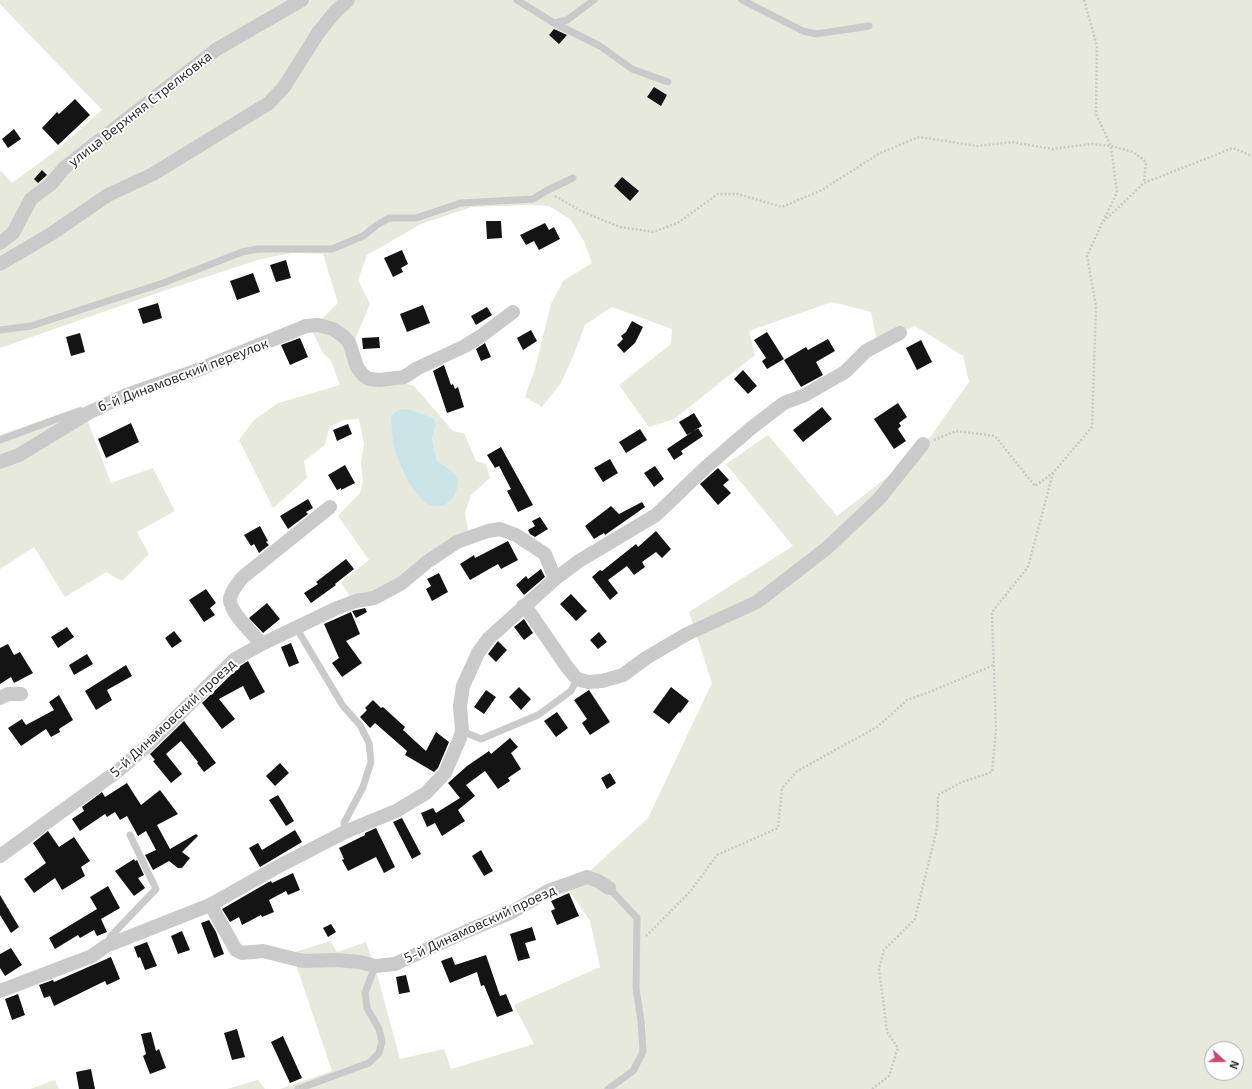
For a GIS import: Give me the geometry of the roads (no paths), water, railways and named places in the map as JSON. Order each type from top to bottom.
[{"type":"street","name":"улица Верхняя Стрелковка","points":[[0,243],[13,232],[31,199],[50,184],[64,168],[217,49],[302,0]]},
{"type":"street","points":[[0,264],[51,234],[108,195],[153,174],[269,103],[284,87],[318,33],[335,12],[348,0]]},
{"type":"street","name":"6-й Динамовский переулок","points":[[0,462],[19,455],[88,413],[126,395],[195,371],[306,326],[318,325],[333,329],[343,336],[349,342],[357,367],[363,375],[369,379],[380,380],[404,377],[418,368],[465,346],[482,336],[513,312]]},
{"type":"street","points":[[0,991],[92,956],[106,946],[210,905],[281,864],[345,832],[396,811],[426,793],[445,773],[462,731],[460,706],[462,686],[478,653],[489,638],[523,606],[579,561],[656,515],[705,468],[750,429],[784,403],[805,395],[845,372],[866,351],[900,333]]},
{"type":"street","points":[[523,606],[530,613],[577,679],[588,682],[602,681],[623,675],[646,658],[687,634],[757,602],[826,548],[879,499],[923,444]]},
{"type":"street","points":[[262,644],[232,608],[230,599],[236,586],[243,577],[330,507]]},
{"type":"street","name":"5-й Динамовский проезд","points":[[0,856],[119,770],[147,746],[235,659],[262,644],[297,629],[337,608],[356,601],[374,598],[402,583],[426,562],[457,542],[488,531],[500,530],[516,535],[545,554],[555,579]]},
{"type":"street","points":[[0,698],[8,694],[21,694]]},
{"type":"street","name":"5-й Динамовский проезд","points":[[210,905],[236,950],[242,953],[263,952],[303,961],[336,960],[360,962],[375,966],[395,964],[512,912],[548,891],[587,877],[598,880],[609,888]]},
{"type":"lane","points":[[517,0],[554,23],[600,46],[632,69],[668,82]]},
{"type":"lane","points":[[554,23],[567,20],[594,0]]},
{"type":"lane","points":[[742,0],[803,31],[816,34],[870,26]]},
{"type":"lane","points":[[0,330],[31,326],[163,283],[242,252],[258,249],[332,249],[364,236],[376,224],[389,218],[416,218],[461,203],[533,199],[573,178]]},
{"type":"lane","points":[[0,440],[80,411],[88,413]]},
{"type":"lane","points":[[297,629],[342,706],[360,725],[369,743],[371,762],[363,787],[344,823],[345,832]]},
{"type":"lane","points":[[462,731],[481,739],[538,715],[571,691],[577,679]]},
{"type":"lane","points":[[106,946],[111,936],[156,889],[130,835]]},
{"type":"lane","points":[[608,1089],[634,1071],[643,1052],[641,1021],[636,988],[637,918],[609,888]]},
{"type":"lane","points":[[298,1089],[369,1063],[379,1053],[382,1042],[379,1029],[367,1008],[365,993],[375,966]]},
{"type":"water","points":[[407,409],[434,418],[436,425],[432,438],[437,461],[451,470],[458,479],[455,495],[443,506],[430,505],[423,501],[408,481],[396,455],[392,436],[391,416],[398,410]]}]
